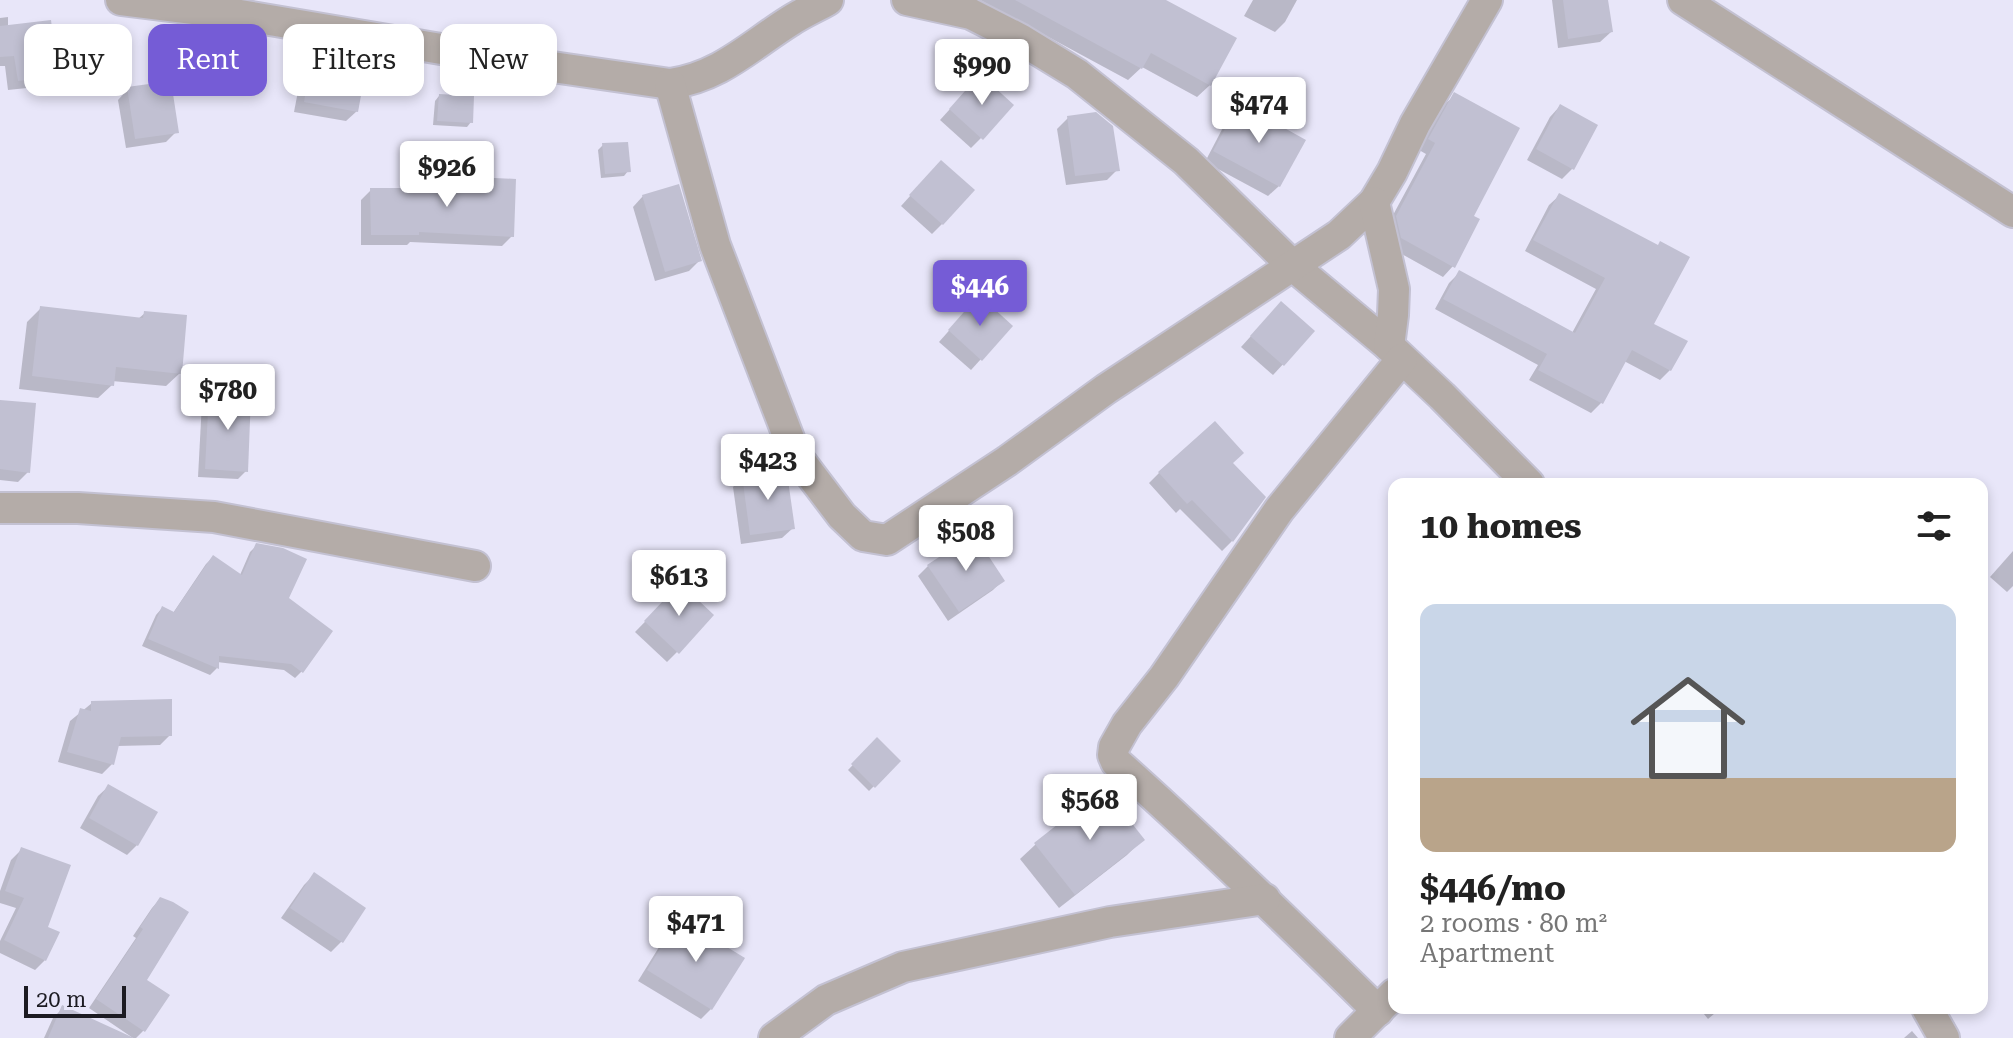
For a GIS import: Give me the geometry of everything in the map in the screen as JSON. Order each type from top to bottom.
[{"type":"street","points":[[121,0],[234,14],[670,84],[684,82],[726,65],[790,20],[828,0]]},
{"type":"street","points":[[907,0],[971,14],[1077,74],[1186,161],[1293,266],[1442,396],[1523,478]]},
{"type":"street","points":[[670,84],[715,245],[795,454],[842,516],[863,536],[887,540],[1007,461],[1106,389],[1339,235],[1374,202],[1487,0]]},
{"type":"street","points":[[1683,0],[2013,212]]},
{"type":"street","points":[[1350,1038],[1386,1002],[1265,899],[1116,762],[1113,755],[1127,724],[1164,677],[1279,510],[1395,352],[1394,289],[1374,202]]},
{"type":"street","points":[[0,508],[78,508],[214,517],[475,566]]},
{"type":"street","points":[[774,1038],[826,1000],[903,967],[1110,922],[1265,899]]},
{"type":"street","points":[[1930,1014],[1944,1038]]},
{"type":"building","points":[[1015,0],[1166,0],[1237,38],[1211,86],[1151,53],[1142,69]]},
{"type":"building","points":[[1563,0],[1608,0],[1613,32],[1568,39]]},
{"type":"building","points":[[51,20],[52,24],[24,24],[24,80],[18,81],[14,56],[0,57],[0,26]]},
{"type":"building","points":[[980,74],[1014,105],[983,140],[949,109]]},
{"type":"building","points":[[148,84],[148,96],[173,96],[179,133],[135,139],[128,96],[132,96],[132,86]]},
{"type":"building","points":[[1454,92],[1520,128],[1474,216],[1480,219],[1455,268],[1401,238],[1396,216],[1435,143],[1428,139]]},
{"type":"building","points":[[439,94],[474,96],[473,123],[437,121]]},
{"type":"building","points":[[305,96],[361,96],[358,112],[304,102]]},
{"type":"building","points":[[1239,103],[1306,140],[1280,187],[1213,151]]},
{"type":"building","points":[[1560,104],[1598,125],[1574,170],[1536,149]]},
{"type":"building","points":[[1096,112],[1113,126],[1120,171],[1075,176],[1067,116]]},
{"type":"building","points":[[628,142],[631,172],[605,174],[602,143]]},
{"type":"building","points":[[941,160],[975,190],[943,225],[909,195]]},
{"type":"building","points":[[453,176],[516,179],[514,237],[419,232],[419,235],[371,235],[370,188],[453,188]]},
{"type":"building","points":[[679,184],[702,261],[665,272],[642,195]]},
{"type":"building","points":[[1559,193],[1658,245],[1660,241],[1690,257],[1654,324],[1688,341],[1671,371],[1632,350],[1603,404],[1538,370],[1547,354],[1443,299],[1459,270],[1575,333],[1605,278],[1533,240]]},
{"type":"building","points":[[979,295],[1013,326],[982,361],[948,330]]},
{"type":"building","points":[[1281,301],[1315,331],[1284,366],[1250,336]]},
{"type":"building","points":[[40,306],[143,318],[144,311],[187,315],[182,374],[116,367],[114,386],[32,376]]},
{"type":"building","points":[[209,392],[251,395],[248,472],[205,469]]},
{"type":"building","points":[[0,400],[36,403],[30,473],[0,469]]},
{"type":"building","points":[[1215,421],[1244,453],[1233,463],[1266,497],[1233,542],[1192,500],[1187,504],[1158,472]]},
{"type":"building","points":[[784,469],[795,529],[750,535],[742,475]]},
{"type":"building","points":[[974,534],[1005,581],[959,612],[927,565]]},
{"type":"building","points":[[256,543],[283,548],[307,559],[289,598],[333,631],[303,673],[291,664],[219,656],[219,669],[148,639],[162,606],[174,612],[213,555],[242,575]]},
{"type":"building","points":[[680,583],[714,615],[679,654],[644,621]]},
{"type":"building","points":[[172,699],[172,736],[121,737],[114,765],[67,752],[80,708],[91,711],[91,701]]},
{"type":"building","points":[[877,737],[901,761],[875,788],[851,764]]},
{"type":"building","points":[[108,784],[158,812],[138,846],[89,818]]},
{"type":"building","points":[[1104,788],[1145,840],[1075,895],[1034,843]]},
{"type":"building","points":[[21,847],[71,865],[48,927],[60,932],[46,961],[4,940],[24,898],[5,891]]},
{"type":"building","points":[[314,872],[366,908],[343,943],[290,908]]},
{"type":"building","points":[[160,897],[189,912],[147,980],[170,995],[145,1032],[96,999],[143,929],[140,927]]},
{"type":"building","points":[[679,918],[745,958],[712,1010],[647,970]]},
{"type":"building","points":[[62,1005],[134,1038],[48,1038]]}]
